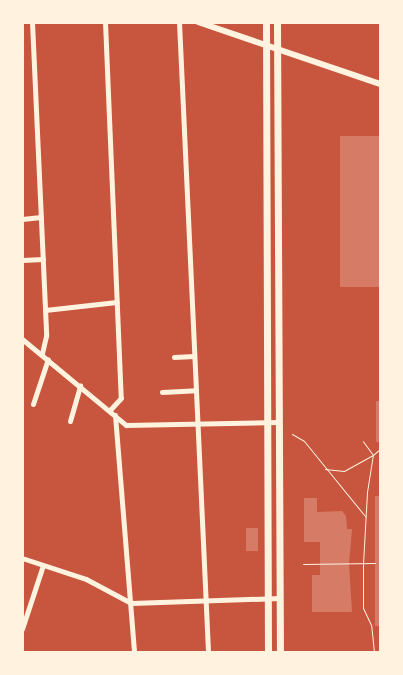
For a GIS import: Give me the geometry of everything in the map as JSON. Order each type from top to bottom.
[{"type":"main road","points":[[266,22],[268,652]]},
{"type":"main road","points":[[277,22],[280,652]]},
{"type":"street","points":[[32,22],[46,336],[42,354]]},
{"type":"street","points":[[105,22],[121,398],[110,410]]},
{"type":"street","points":[[179,22],[208,652]]},
{"type":"street","points":[[198,22],[266,46],[277,52],[380,84]]},
{"type":"street","points":[[22,218],[41,217]]},
{"type":"street","points":[[22,260],[43,259]]},
{"type":"street","points":[[45,310],[117,302]]},
{"type":"street","points":[[22,339],[116,414],[126,425],[278,422]]},
{"type":"street","points":[[174,357],[194,356]]},
{"type":"street","points":[[33,404],[48,358]]},
{"type":"street","points":[[70,421],[80,386]]},
{"type":"street","points":[[162,392],[196,390]]},
{"type":"street","points":[[116,414],[134,652]]},
{"type":"street","points":[[22,558],[86,580],[131,603],[280,598]]},
{"type":"street","points":[[22,629],[43,565]]},
{"type":"path","points":[[292,434],[304,441],[324,469],[366,517]]},
{"type":"path","points":[[363,441],[373,455],[363,564],[364,608],[371,624],[374,652]]},
{"type":"path","points":[[324,469],[344,471],[380,449]]},
{"type":"path","points":[[303,564],[375,564]]},
{"type":"building","points":[[340,136],[380,136],[380,287],[340,287]]},
{"type":"building","points":[[376,401],[380,401],[380,442],[376,442]]},
{"type":"building","points":[[375,496],[380,496],[380,626],[375,626]]},
{"type":"building","points":[[304,498],[317,498],[317,512],[342,511],[346,516],[347,529],[352,529],[349,564],[352,612],[312,612],[312,575],[320,575],[320,542],[304,542]]},
{"type":"building","points":[[246,528],[258,528],[258,551],[246,551]]}]
